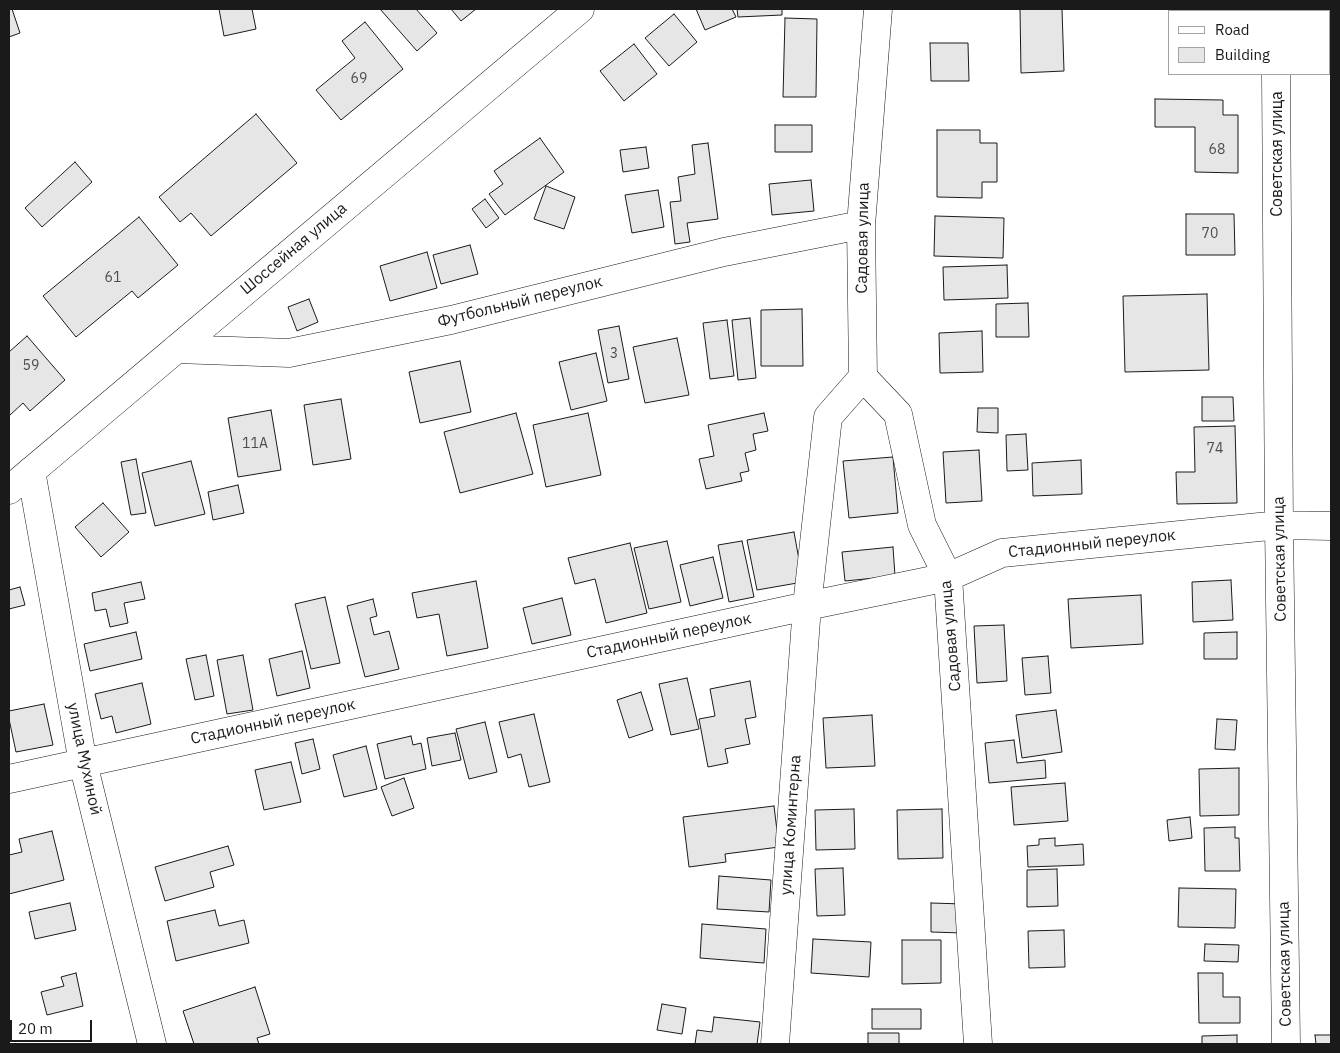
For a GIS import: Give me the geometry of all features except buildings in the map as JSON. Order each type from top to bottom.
[{"type":"street","name":"Шоссейная улица","points":[[9,490],[580,9]]},
{"type":"street","name":"Садовая улица","points":[[878,9],[861,225],[863,377],[898,414],[922,525],[948,578],[978,1044]]},
{"type":"street","name":"Советская улица","points":[[1276,75],[1279,525],[1286,1044]]},
{"type":"street","name":"Футбольный переулок","points":[[176,349],[290,352],[451,320],[724,252],[861,225]]},
{"type":"street","name":"улица Коминтерна","points":[[775,1044],[807,606],[828,417],[863,377]]},
{"type":"street","name":"улица Мухиной","points":[[31,471],[83,763],[152,1044]]},
{"type":"street","name":"Стадионный переулок","points":[[9,779],[807,606],[948,578],[1002,553],[1279,525],[1331,526]]}]
